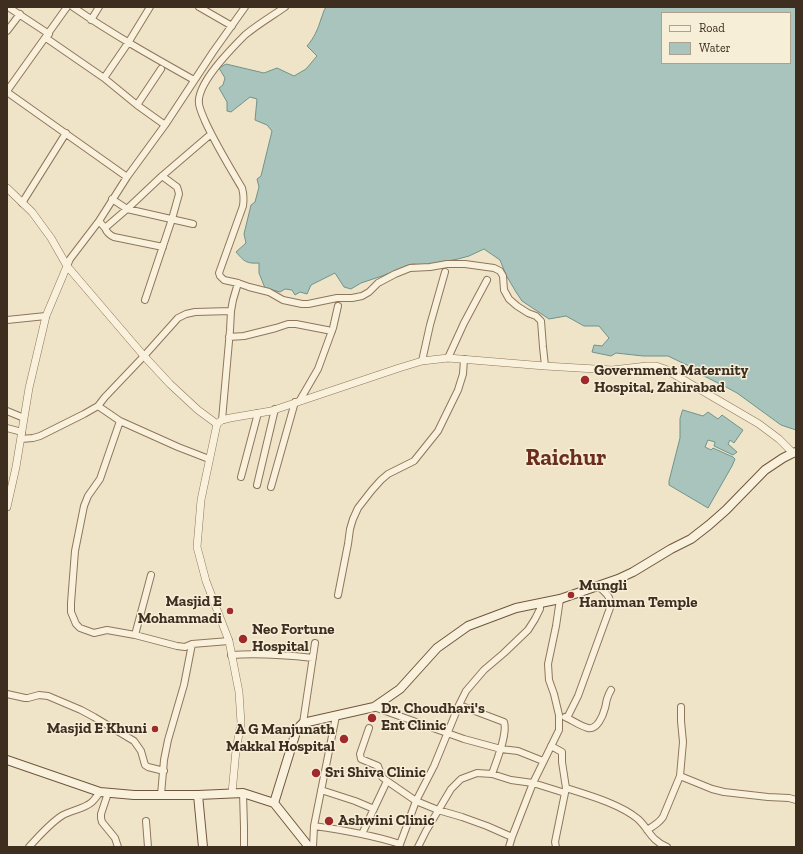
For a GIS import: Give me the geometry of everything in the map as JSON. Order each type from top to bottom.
[{"type":"main road","points":[[274,803],[296,732],[304,723],[374,707],[400,689],[437,648],[468,626],[516,608],[560,599],[618,579],[628,574],[691,539],[726,510],[765,470],[794,452]]},
{"type":"main road","points":[[7,760],[104,793],[134,795],[198,795],[243,793],[274,803],[309,847]]},
{"type":"main road","points":[[198,795],[203,847]]},
{"type":"street","points":[[8,7],[20,14],[165,125]]},
{"type":"street","points":[[67,7],[7,91],[127,177]]},
{"type":"street","points":[[73,7],[128,42],[194,80]]},
{"type":"street","points":[[92,20],[99,7]]},
{"type":"street","points":[[104,78],[150,7]]},
{"type":"street","points":[[200,7],[232,26]]},
{"type":"street","points":[[7,507],[16,467],[29,388],[46,316],[70,259],[99,221],[112,199],[165,125],[244,7]]},
{"type":"street","points":[[285,7],[246,35],[226,54],[201,90],[199,97],[199,105],[211,134],[244,194],[243,206],[219,273],[220,276],[224,280],[269,292],[283,300],[308,304],[337,298],[362,296],[369,292],[378,283],[410,268],[447,264],[465,264],[494,268],[500,271],[503,276],[504,290],[509,299],[528,313],[536,316],[541,321],[546,366]]},
{"type":"street","points":[[7,31],[20,14]]},
{"type":"street","points":[[137,105],[162,69]]},
{"type":"street","points":[[22,203],[66,133]]},
{"type":"street","points":[[105,228],[211,134]]},
{"type":"street","points":[[145,300],[172,220],[179,194],[177,187],[162,176]]},
{"type":"street","points":[[7,188],[32,212],[51,238],[67,266],[144,356],[170,384],[198,410],[219,422],[275,409],[422,361],[448,358],[612,370],[656,366],[665,369],[759,424],[780,439],[794,452]]},
{"type":"street","points":[[112,199],[127,210],[193,224]]},
{"type":"street","points":[[99,221],[105,228],[106,232],[114,238],[163,247]]},
{"type":"street","points":[[422,361],[430,325],[445,272]]},
{"type":"street","points":[[448,358],[464,323],[487,280]]},
{"type":"street","points":[[232,793],[236,750],[241,724],[239,692],[229,641],[206,581],[197,547],[201,500],[209,459],[219,422],[231,311],[238,283]]},
{"type":"street","points":[[271,487],[297,401],[318,369],[332,331],[338,306]]},
{"type":"street","points":[[7,428],[21,436],[33,438],[84,414],[98,406],[178,318],[195,312],[231,311]]},
{"type":"street","points":[[7,320],[46,316]]},
{"type":"street","points":[[229,336],[244,336],[288,324],[296,324],[332,331]]},
{"type":"street","points":[[338,594],[350,529],[358,508],[380,480],[388,474],[414,461],[438,431],[458,390],[463,374],[464,359]]},
{"type":"street","points":[[98,406],[120,421],[209,459]]},
{"type":"street","points":[[257,485],[275,409]]},
{"type":"street","points":[[7,411],[24,418]]},
{"type":"street","points":[[241,477],[258,413]]},
{"type":"street","points":[[120,421],[100,479],[88,496],[84,506],[75,551],[71,604],[71,612],[76,624],[94,633],[107,630],[184,647],[192,644],[229,641]]},
{"type":"street","points":[[135,635],[151,575]]},
{"type":"street","points":[[567,718],[578,696],[610,608],[611,600],[598,586]]},
{"type":"street","points":[[509,847],[533,784],[559,730],[559,715],[549,680],[548,664],[560,599]]},
{"type":"street","points":[[314,826],[379,837],[399,845],[416,801],[434,766],[466,691],[484,670],[528,630],[540,609],[540,603]]},
{"type":"street","points":[[304,723],[315,643]]},
{"type":"street","points":[[161,795],[164,760],[168,740],[184,685],[192,644]]},
{"type":"street","points":[[231,655],[250,653],[313,658]]},
{"type":"street","points":[[559,715],[587,728],[592,728],[597,724],[604,712],[607,698],[611,690]]},
{"type":"street","points":[[7,694],[28,698],[39,694],[48,696],[81,710],[134,741],[141,751],[145,765],[164,771]]},
{"type":"street","points":[[459,705],[504,722],[505,730],[501,749],[492,774]]},
{"type":"street","points":[[374,707],[448,733],[501,749],[518,751],[543,762]]},
{"type":"street","points":[[647,830],[660,821],[680,776],[683,742],[681,707]]},
{"type":"street","points":[[313,847],[314,826],[336,716]]},
{"type":"street","points":[[369,728],[360,754],[361,758],[378,766],[382,777],[387,781],[416,801],[487,826],[512,837]]},
{"type":"street","points":[[551,746],[562,752],[565,791],[554,842],[556,847]]},
{"type":"street","points":[[418,847],[451,789],[461,779],[477,773],[492,774],[512,780],[600,799],[628,812],[639,820],[652,837],[667,847]]},
{"type":"street","points":[[680,776],[712,789],[724,792],[789,798],[796,800]]},
{"type":"street","points":[[362,834],[387,781]]},
{"type":"street","points":[[321,790],[374,809]]},
{"type":"street","points":[[29,847],[39,835],[56,820],[63,815],[92,803],[104,793]]},
{"type":"street","points":[[104,793],[101,814],[102,822],[115,838],[118,847]]},
{"type":"street","points":[[243,793],[244,847]]},
{"type":"street","points":[[146,821],[148,847]]},
{"type":"water","points":[[326,7],[796,7],[796,430],[781,425],[737,393],[668,356],[643,356],[616,353],[611,356],[592,352],[594,345],[602,346],[609,338],[599,326],[584,326],[566,316],[549,319],[522,301],[506,275],[500,260],[484,249],[458,259],[426,265],[412,264],[361,283],[351,289],[344,287],[335,273],[311,285],[307,294],[300,292],[295,295],[292,290],[285,289],[280,292],[265,288],[259,273],[259,263],[251,263],[246,261],[236,252],[246,243],[244,234],[251,205],[255,202],[259,187],[257,179],[261,176],[272,131],[267,125],[255,120],[257,99],[250,97],[231,112],[227,111],[227,102],[219,88],[223,85],[225,78],[219,68],[226,64],[264,73],[277,68],[294,76],[306,69],[317,56],[307,46],[312,40]]},
{"type":"water","points":[[683,410],[703,416],[708,412],[718,419],[722,415],[743,430],[734,443],[730,440],[728,444],[737,452],[733,455],[714,446],[715,442],[708,440],[705,447],[711,450],[713,448],[735,459],[708,508],[669,485],[680,438],[680,419]]},
{"type":"place","name":"Government Maternity Hospital, Zahirabad","points":[[585,380]]},
{"type":"place","name":"Mungli Hanuman Temple","points":[[571,595]]},
{"type":"place","name":"Masjid E Mohammadi","points":[[230,611]]},
{"type":"place","name":"Neo Fortune Hospital","points":[[243,639]]},
{"type":"place","name":"Dr. Choudhari's Ent Clinic","points":[[372,718]]},
{"type":"place","name":"Masjid E Khuni","points":[[155,729]]},
{"type":"place","name":"A G Manjunath Makkal Hospital","points":[[344,739]]},
{"type":"place","name":"Sri Shiva Clinic","points":[[316,773]]},
{"type":"place","name":"Ashwini Clinic","points":[[329,821]]},
{"type":"district","name":"Raichur","points":[[566,458]]}]
